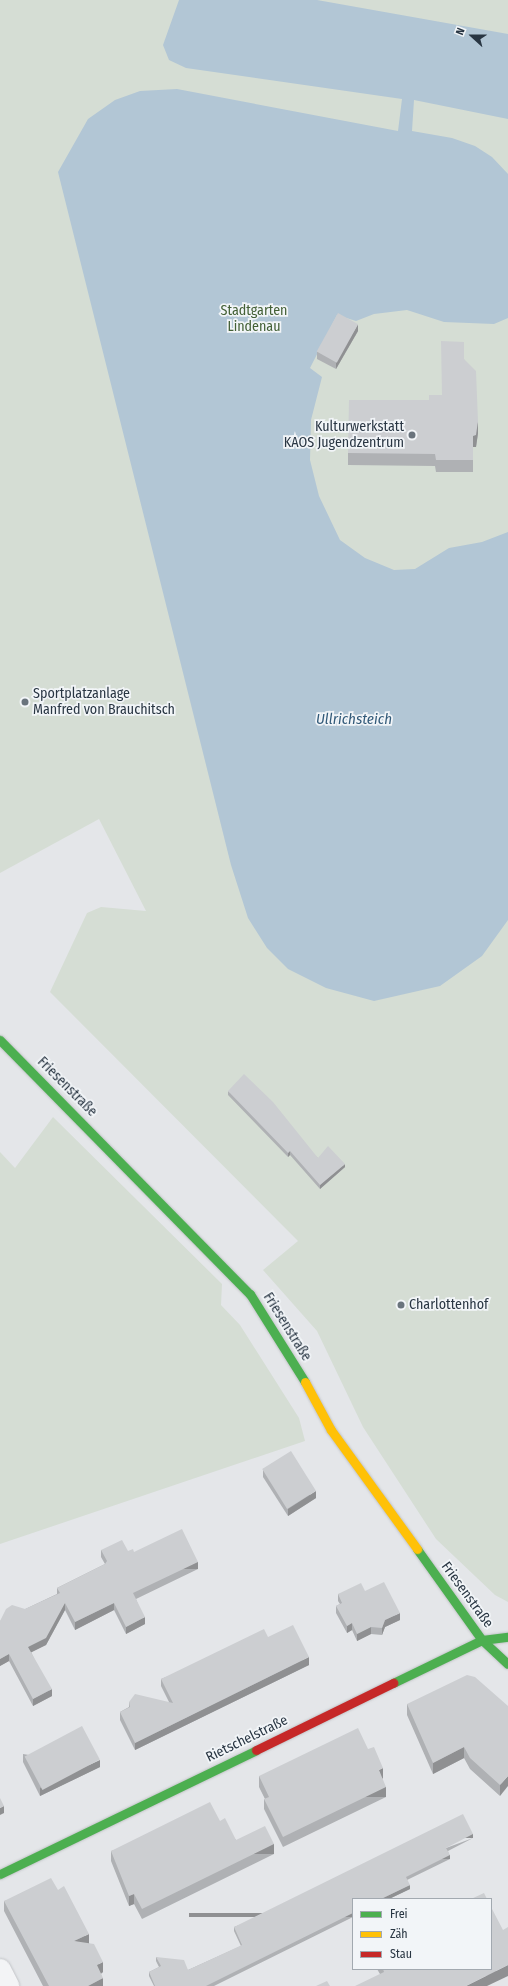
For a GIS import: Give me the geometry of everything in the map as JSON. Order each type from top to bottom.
[{"type":"street","name":"Friesenstraße","points":[[0,1040],[250,1294],[308,1386],[331,1430],[482,1640],[508,1664]]},
{"type":"street","name":"Rietschelstraße","points":[[0,1874],[482,1640],[508,1637]]},
{"type":"street","points":[[0,1970],[8,1986]]},
{"type":"green space","name":"Stadtgarten Lindenau","points":[[0,0],[508,0],[508,1602],[495,1595],[436,1539],[363,1427],[317,1331],[263,1270],[298,1241],[50,992],[87,913],[101,907],[146,911],[99,819],[0,873]]},
{"type":"green space","points":[[53,1117],[222,1284],[221,1305],[240,1325],[299,1418],[305,1441],[0,1544],[0,1152],[15,1168]]},
{"type":"water","name":"Ullrichsteich","points":[[179,0],[317,0],[508,34],[508,119],[414,100],[412,131],[452,138],[475,146],[492,157],[508,174],[508,318],[494,324],[444,322],[407,310],[374,314],[356,321],[337,315],[310,368],[322,377],[311,420],[310,460],[319,496],[340,540],[365,558],[394,570],[415,569],[449,548],[482,542],[508,532],[508,920],[482,956],[440,986],[374,1001],[326,988],[288,969],[267,948],[248,918],[231,865],[58,172],[88,119],[115,100],[140,91],[177,89],[398,131],[402,99],[186,68],[169,60],[163,45]]},
{"type":"building","points":[[338,313],[358,324],[337,363],[317,351]]},
{"type":"building","name":"Kulturwerkstatt KAOS Jugendzentrum","points":[[441,341],[464,342],[464,359],[476,371],[478,421],[476,435],[473,436],[473,460],[436,460],[435,454],[348,453],[349,400],[429,400],[429,395],[442,395]]},
{"type":"building","points":[[244,1074],[273,1102],[318,1158],[328,1146],[345,1164],[320,1185],[290,1151],[288,1153],[228,1091]]},
{"type":"building","points":[[291,1451],[316,1491],[287,1509],[262,1469]]},
{"type":"building","points":[[182,1529],[198,1562],[133,1593],[145,1617],[126,1627],[114,1603],[75,1622],[65,1603],[46,1638],[28,1647],[52,1689],[33,1699],[9,1654],[0,1659],[0,1621],[6,1609],[12,1605],[25,1609],[60,1593],[57,1588],[105,1564],[107,1561],[101,1550],[122,1540],[128,1551],[133,1549],[134,1552]]},
{"type":"building","points":[[384,1582],[400,1613],[385,1620],[382,1628],[371,1627],[357,1634],[352,1623],[347,1626],[336,1606],[342,1603],[338,1594],[361,1583],[365,1591]]},
{"type":"building","points":[[293,1625],[309,1657],[135,1743],[120,1712],[130,1707],[129,1702],[135,1694],[173,1703],[161,1679],[264,1629],[268,1637]]},
{"type":"building","points":[[467,1675],[475,1677],[508,1706],[508,1776],[500,1785],[470,1758],[464,1747],[433,1763],[407,1704]]},
{"type":"building","points":[[82,1726],[100,1760],[42,1790],[25,1757]]},
{"type":"building","points":[[358,1728],[368,1749],[374,1747],[383,1768],[379,1770],[386,1787],[283,1837],[264,1799],[269,1797],[259,1776]]},
{"type":"building","points":[[0,1798],[4,1806],[0,1808]]},
{"type":"building","points":[[210,1802],[220,1821],[225,1818],[236,1840],[265,1826],[274,1844],[142,1909],[134,1894],[129,1896],[111,1851]]},
{"type":"building","points":[[463,1814],[473,1834],[446,1848],[450,1855],[406,1877],[410,1885],[383,1898],[352,1898],[352,1913],[206,1986],[155,1986],[149,1972],[161,1966],[156,1957],[184,1960],[188,1970],[242,1945],[234,1927]]},
{"type":"building","points":[[51,1878],[58,1890],[64,1886],[89,1934],[74,1941],[94,1944],[103,1962],[97,1965],[103,1978],[88,1986],[49,1986],[4,1901]]},
{"type":"building","points":[[484,1893],[486,1898],[473,1898]]},
{"type":"building","points":[[492,1909],[503,1930],[508,1927],[508,1965],[466,1986],[355,1986],[384,1972],[383,1970],[492,1970]]},
{"type":"building","points":[[327,1981],[330,1986],[316,1986]]},
{"type":"traffic: fast","points":[[0,1040],[250,1294],[305,1382]]},
{"type":"traffic: fast","points":[[417,1549],[482,1640],[508,1664]]},
{"type":"traffic: fast","points":[[393,1683],[482,1640],[508,1637]]},
{"type":"traffic: fast","points":[[0,1874],[256,1750]]},
{"type":"traffic: slow","points":[[305,1382],[331,1430],[417,1549]]},
{"type":"traffic: jam","points":[[256,1750],[393,1683]]},
{"type":"place","name":"Kulturwerkstatt KAOS Jugendzentrum","points":[[412,435]]},
{"type":"place","name":"Sportplatzanlage Manfred von Brauchitsch","points":[[25,702]]},
{"type":"place","name":"Charlottenhof","points":[[401,1305]]}]
